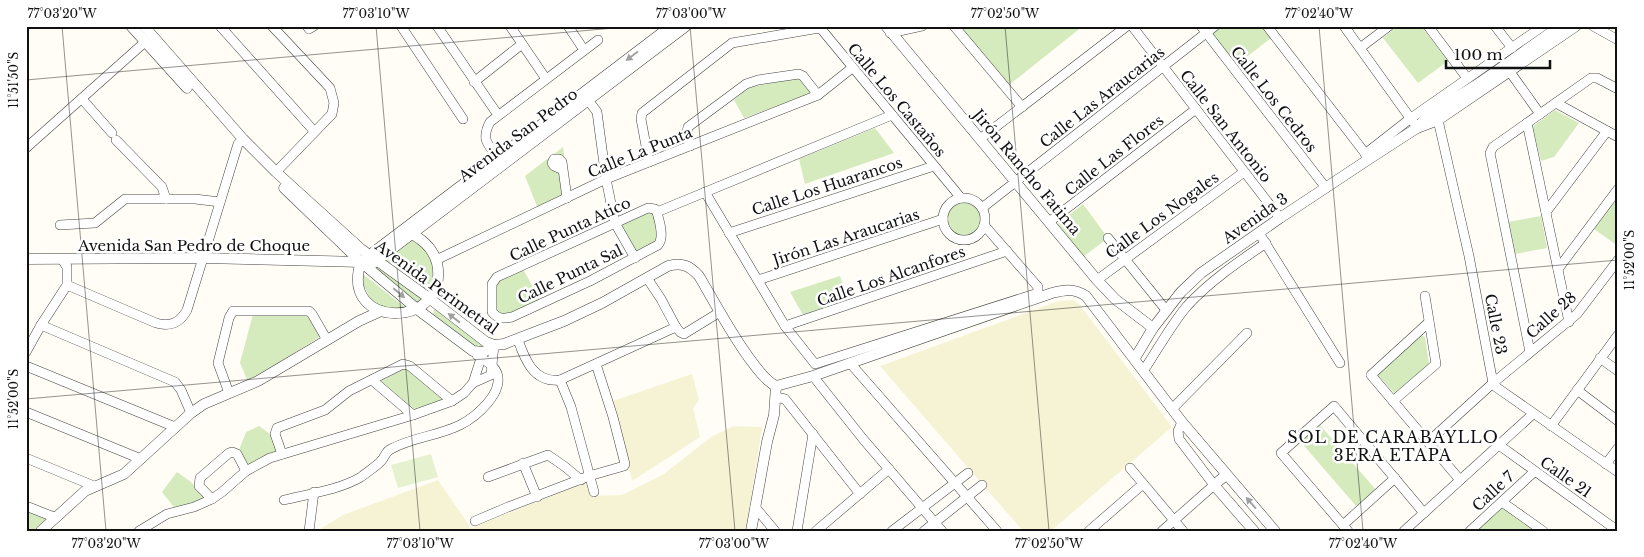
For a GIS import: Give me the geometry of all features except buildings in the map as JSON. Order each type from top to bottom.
[{"type":"street","name":"Avenida Perimetral","points":[[131,26],[339,242],[429,298],[482,340],[494,345]]},
{"type":"street","name":"Avenida Perimetral","points":[[144,26],[240,141],[276,172],[417,309],[477,355],[494,345]]},
{"type":"street","points":[[220,26],[314,131]]},
{"type":"street","points":[[272,26],[330,88],[334,103],[332,114],[276,172]]},
{"type":"street","points":[[307,26],[309,29],[314,26]]},
{"type":"street","points":[[401,26],[463,119]]},
{"type":"street","points":[[437,26],[498,115]]},
{"type":"street","points":[[510,26],[546,79]]},
{"type":"street","points":[[568,26],[584,50]]},
{"type":"street","name":"Avenida San Pedro","points":[[369,261],[586,97],[671,26]]},
{"type":"street","name":"Avenida San Pedro","points":[[407,233],[498,158],[686,26]]},
{"type":"street","points":[[888,30],[922,26]]},
{"type":"street","points":[[954,26],[1022,107]]},
{"type":"street","points":[[980,139],[1127,26]]},
{"type":"street","name":"Calle San Antonio","points":[[1132,26],[1280,218]]},
{"type":"street","name":"Calle Las Araucarias","points":[[982,208],[1163,67],[1203,30],[1215,26]]},
{"type":"street","points":[[1267,26],[1367,157],[1411,118],[1543,26]]},
{"type":"street","points":[[1344,26],[1418,128]]},
{"type":"street","points":[[1360,48],[1389,26]]},
{"type":"street","points":[[1428,26],[1468,78]]},
{"type":"street","points":[[1495,26],[1512,48]]},
{"type":"street","name":"Avenida 3","points":[[1418,128],[1425,118],[1434,111],[1473,87],[1560,26]]},
{"type":"street","name":"Avenida 3","points":[[1135,358],[1166,310],[1181,292],[1202,273],[1326,188],[1367,157],[1418,128],[1438,120],[1576,26]]},
{"type":"street","points":[[1593,26],[1618,40]]},
{"type":"street","name":"Calle Los Castaños","points":[[649,162],[641,119],[642,113],[732,43],[819,28],[961,198]]},
{"type":"street","name":"Jirón Rancho Fatima","points":[[888,30],[1097,280],[1115,299],[1153,328]]},
{"type":"street","name":"Calle Los Cedros","points":[[1203,30],[1326,188]]},
{"type":"street","points":[[498,158],[485,140],[485,134],[490,122],[598,40]]},
{"type":"street","points":[[26,148],[145,42]]},
{"type":"street","points":[[474,82],[522,44]]},
{"type":"street","name":"Calle La Punta","points":[[436,260],[606,179],[818,95],[852,68]]},
{"type":"street","points":[[1510,72],[1540,114]]},
{"type":"street","points":[[690,146],[687,132],[688,127],[746,84],[758,80],[799,74],[803,76],[818,95]]},
{"type":"street","points":[[1530,352],[1490,153],[1493,147],[1591,78],[1597,78],[1618,89]]},
{"type":"street","points":[[586,97],[597,112],[606,179],[615,223],[635,258]]},
{"type":"street","points":[[82,99],[114,137],[162,188],[166,198]]},
{"type":"street","points":[[1556,103],[1618,137]]},
{"type":"street","name":"Calle Las Flores","points":[[1049,222],[1196,109]]},
{"type":"street","name":"Calle Punta Atico","points":[[494,279],[648,208],[655,209],[657,212],[892,115]]},
{"type":"street","name":"Calle 23","points":[[1438,120],[1469,256],[1493,383]]},
{"type":"street","points":[[1527,123],[1569,322]]},
{"type":"street","points":[[1546,212],[1606,131]]},
{"type":"street","points":[[67,285],[156,323],[168,325],[178,322],[187,310],[240,141]]},
{"type":"street","name":"Calle Los Huarancos","points":[[729,233],[934,166]]},
{"type":"street","points":[[563,170],[567,198]]},
{"type":"street","name":"Calle Los Nogales","points":[[1097,280],[1244,172]]},
{"type":"street","points":[[1558,269],[1618,189]]},
{"type":"street","points":[[705,192],[785,326],[815,364],[820,364],[1038,293],[1038,287],[984,225]]},
{"type":"street","points":[[60,225],[95,222],[125,199],[195,198],[220,202]]},
{"type":"street","points":[[961,198],[974,201],[982,208],[984,225],[975,236],[962,239],[950,234],[943,219],[944,212],[949,204],[961,198]]},
{"type":"street","name":"Calle Punta Sal","points":[[494,279],[491,308],[496,316],[503,319],[512,318],[544,304],[658,245],[661,241],[657,212]]},
{"type":"street","name":"Jirón Las Araucarias","points":[[758,280],[943,219]]},
{"type":"street","points":[[369,261],[358,282],[364,299],[381,312],[396,314],[417,309],[429,298],[435,288],[438,277],[436,260],[427,244],[407,233]]},
{"type":"street","points":[[1259,233],[1340,363]]},
{"type":"street","points":[[1108,238],[1166,310]]},
{"type":"street","points":[[330,261],[339,254],[341,249],[339,242]]},
{"type":"street","points":[[1144,370],[1186,307],[1205,288],[1266,243]]},
{"type":"street","name":"Calle Los Alcanfores","points":[[785,326],[1007,251]]},
{"type":"street","points":[[26,352],[67,285],[66,267],[62,258]]},
{"type":"street","name":"Avenida San Pedro de Choque","points":[[26,259],[203,258],[369,261]]},
{"type":"street","name":"Calle 28","points":[[1428,442],[1493,383],[1569,322],[1585,305],[1618,260]]},
{"type":"street","points":[[139,530],[166,514],[194,507],[212,499],[246,471],[270,458],[413,415],[452,401],[464,393],[473,383],[491,375],[494,345],[518,340],[602,303],[668,266],[683,264],[692,268],[699,276],[740,344],[762,376],[769,383],[776,386],[812,376],[1066,290],[1077,290],[1086,296],[1182,422],[1275,531]]},
{"type":"street","points":[[648,278],[680,332],[684,334],[715,315]]},
{"type":"street","points":[[1393,402],[1436,364],[1425,296]]},
{"type":"street","points":[[359,321],[364,299]]},
{"type":"street","points":[[229,394],[218,363],[229,318],[233,310],[309,311],[327,340]]},
{"type":"street","points":[[41,531],[54,517],[85,491],[124,474],[190,413],[204,404],[258,381],[359,321],[381,312]]},
{"type":"street","points":[[1428,323],[1371,375],[1460,480]]},
{"type":"street","points":[[41,325],[176,382],[190,413]]},
{"type":"street","points":[[518,340],[525,359],[536,374],[544,378],[560,380],[676,327]]},
{"type":"street","points":[[1172,409],[1247,333]]},
{"type":"street","points":[[1551,426],[1618,335]]},
{"type":"street","points":[[284,500],[333,488],[360,478],[381,461],[388,450],[460,425],[474,416],[493,397],[497,373],[493,367],[477,355],[473,383]]},
{"type":"street","points":[[1600,358],[1618,371]]},
{"type":"street","points":[[850,363],[996,531]]},
{"type":"street","points":[[282,454],[275,434],[277,428],[322,412],[349,391],[400,365],[406,364],[452,401]]},
{"type":"street","points":[[475,521],[585,478],[621,468],[625,464],[613,417],[596,364]]},
{"type":"street","points":[[26,366],[175,427]]},
{"type":"street","points":[[812,376],[942,531]]},
{"type":"street","points":[[372,380],[413,415]]},
{"type":"street","points":[[560,380],[570,407],[585,478],[594,492]]},
{"type":"street","points":[[1493,383],[1533,414],[1618,472]]},
{"type":"street","points":[[751,531],[767,442],[774,415],[776,386]]},
{"type":"street","points":[[1577,390],[1618,421]]},
{"type":"street","points":[[776,397],[785,399],[860,494]]},
{"type":"street","points":[[1394,478],[1345,528],[1281,453],[1334,406],[1424,513]]},
{"type":"street","points":[[26,412],[141,459]]},
{"type":"street","points":[[1404,531],[1533,414]]},
{"type":"street","points":[[1182,422],[1178,431],[1179,440],[1214,485],[1254,531]]},
{"type":"street","points":[[797,531],[813,434]]},
{"type":"street","name":"Calle 21","points":[[1499,445],[1618,531]]},
{"type":"street","points":[[1606,464],[1618,448]]},
{"type":"street","points":[[212,499],[199,486],[200,478],[229,453],[237,454],[246,471]]},
{"type":"street","points":[[488,477],[548,455],[585,478]]},
{"type":"street","points":[[26,458],[94,486]]},
{"type":"street","points":[[523,463],[537,496]]},
{"type":"street","points":[[1130,468],[1183,531]]},
{"type":"street","points":[[816,531],[889,469]]},
{"type":"street","name":"Calle 7","points":[[1470,531],[1534,472]]},
{"type":"street","points":[[892,531],[968,473]]},
{"type":"street","points":[[1162,531],[1226,475]]},
{"type":"street","points":[[1089,531],[1143,484]]},
{"type":"street","points":[[924,531],[982,485]]},
{"type":"street","points":[[309,531],[314,492]]},
{"type":"street","points":[[1502,502],[1543,531]]},
{"type":"street","points":[[26,506],[54,517]]},
{"type":"street","points":[[755,507],[775,531]]},
{"type":"shaded area","points":[[1073,300],[1079,304],[1172,427],[1051,531],[1023,531],[880,366],[1059,301]]},
{"type":"shaded area","points":[[692,374],[699,400],[693,408],[700,437],[632,481],[613,401]]},
{"type":"shaded area","points":[[734,426],[762,427],[746,531],[317,531],[343,515],[438,480],[471,528],[587,482],[594,496],[622,495],[664,474],[711,437]]},
{"type":"green space","points":[[960,26],[1083,26],[1009,85]]},
{"type":"green space","points":[[1220,26],[1261,26],[1271,38],[1235,66],[1210,34]]},
{"type":"green space","points":[[1398,26],[1421,26],[1448,61],[1418,83],[1383,38]]},
{"type":"green space","points":[[799,78],[812,93],[744,118],[734,100],[750,87]]},
{"type":"green space","points":[[1555,110],[1579,123],[1554,157],[1541,161],[1532,127]]},
{"type":"green space","points":[[875,128],[894,153],[805,184],[799,159]]},
{"type":"green space","points":[[563,147],[569,193],[538,209],[525,176]]},
{"type":"green space","points":[[964,202],[971,203],[976,207],[980,212],[980,226],[976,231],[971,235],[964,236],[957,235],[952,231],[948,226],[947,219],[948,212],[952,207],[957,203]]},
{"type":"green space","points":[[1613,202],[1618,206],[1618,246],[1594,229]]},
{"type":"green space","points":[[1083,204],[1108,238],[1083,257],[1058,224]]},
{"type":"green space","points":[[648,211],[653,212],[657,240],[635,255],[620,224]]},
{"type":"green space","points":[[1541,216],[1547,248],[1515,254],[1508,222]]},
{"type":"green space","points":[[411,239],[424,248],[431,262],[433,277],[427,292],[384,259]]},
{"type":"green space","points":[[376,263],[423,299],[418,303],[416,302],[375,270]]},
{"type":"green space","points":[[523,269],[541,302],[509,315],[503,315],[494,310],[495,282]]},
{"type":"green space","points":[[359,271],[406,308],[387,308],[374,302],[365,289]]},
{"type":"green space","points":[[840,276],[848,299],[803,315],[790,292]]},
{"type":"green space","points":[[434,309],[482,345],[482,347],[479,350],[433,315]]},
{"type":"green space","points":[[253,314],[307,314],[321,336],[248,382],[240,363]]},
{"type":"green space","points":[[1421,335],[1425,337],[1429,364],[1395,394],[1378,375]]},
{"type":"green space","points":[[405,368],[443,400],[414,409],[381,381]]},
{"type":"green space","points":[[1319,424],[1376,490],[1356,506],[1300,441]]},
{"type":"green space","points":[[259,426],[270,434],[277,451],[248,465],[239,450],[246,432]]},
{"type":"green space","points":[[431,454],[438,477],[398,488],[391,465]]},
{"type":"green space","points":[[177,472],[191,482],[205,498],[194,504],[174,507],[162,492]]},
{"type":"green space","points":[[1501,507],[1534,531],[1476,531]]},
{"type":"green space","points":[[26,510],[48,519],[35,531],[26,531]]},
{"type":"district","name":"SOL DE CARABAYLLO 3ERA ETAPA","points":[[1393,446]]}]
